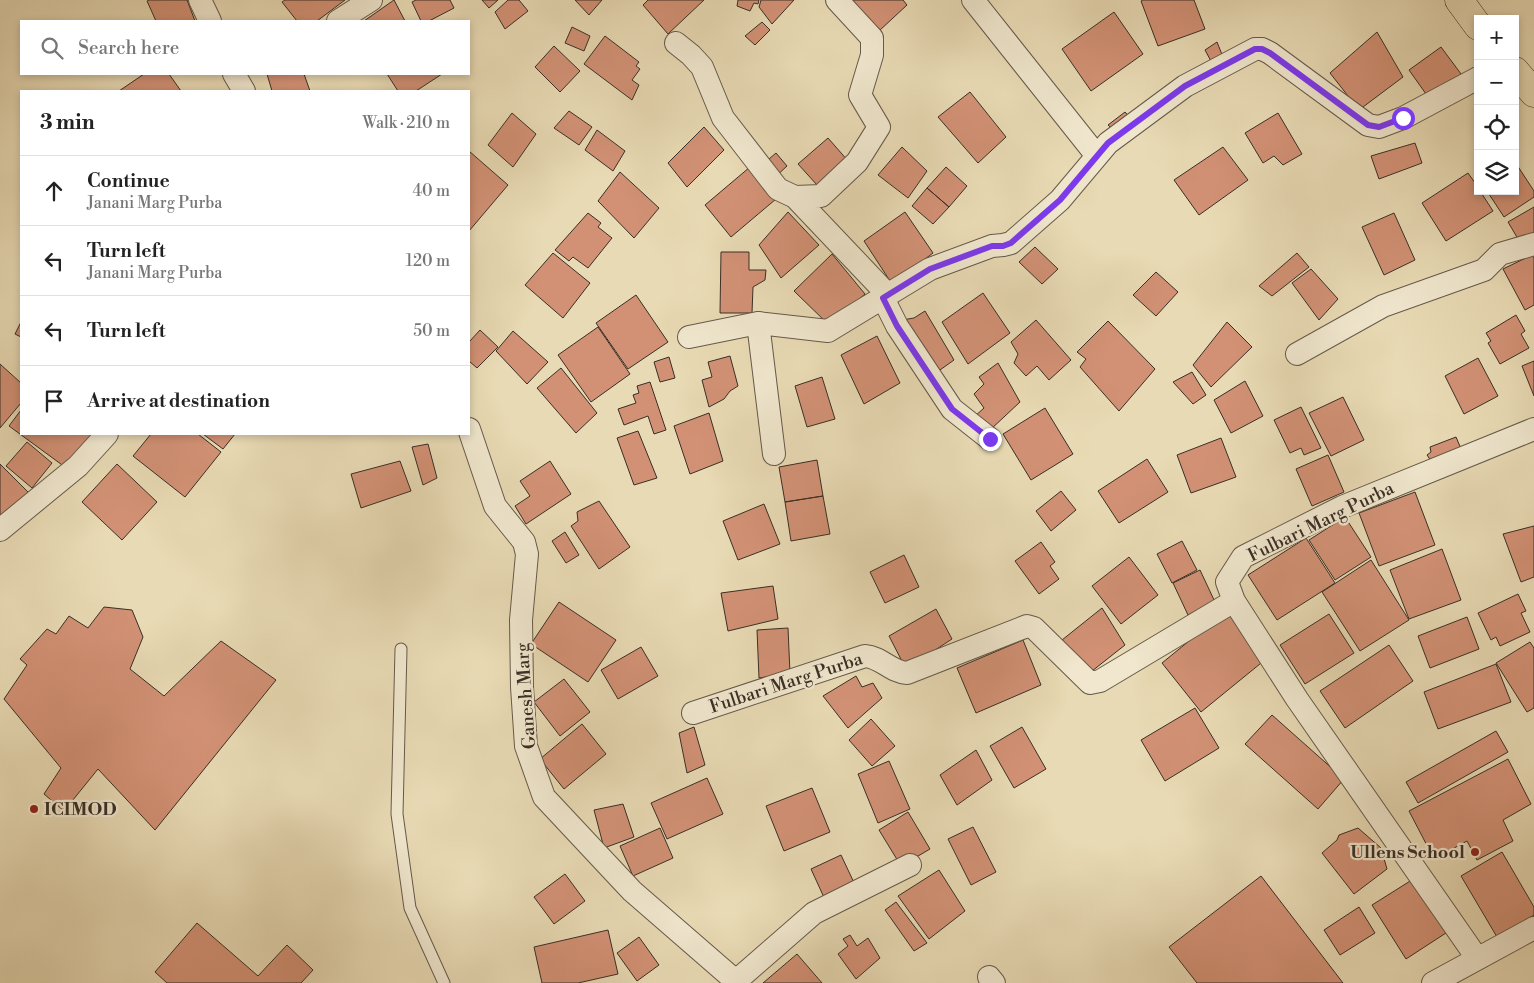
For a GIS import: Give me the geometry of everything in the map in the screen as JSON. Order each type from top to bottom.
[{"type":"main road","points":[[1458,0],[1474,21]]},
{"type":"main road","points":[[1519,76],[1534,93]]},
{"type":"street","points":[[200,0],[210,20]]},
{"type":"street","points":[[340,20],[371,0]]},
{"type":"street","points":[[795,197],[820,196],[857,162],[879,127],[860,95],[872,55],[872,38],[838,0]]},
{"type":"street","points":[[973,0],[1097,156]]},
{"type":"street","points":[[676,44],[691,55],[702,67],[723,118],[778,189],[795,197],[885,297],[897,326],[952,409],[990,439]]},
{"type":"street","points":[[689,336],[758,324],[828,331],[930,269],[992,246],[1003,246],[1011,243],[1060,200],[1108,143],[1185,86],[1255,49],[1262,49],[1270,53],[1368,125],[1379,127],[1403,118],[1474,80]]},
{"type":"street","points":[[1297,354],[1383,306],[1484,270],[1500,254],[1534,244]]},
{"type":"street","points":[[758,324],[774,454]]},
{"type":"street","name":"Fulbari Marg Purba","points":[[693,714],[865,656],[873,656],[900,672],[907,673],[1027,626],[1034,628],[1090,683],[1100,681],[1234,601],[1227,582],[1244,557],[1342,508],[1534,429]]},
{"type":"street","name":"Ganesh Marg","points":[[470,432],[495,506],[524,542],[527,554],[521,620],[526,746],[544,797],[632,891],[737,982]]},
{"type":"street","points":[[0,530],[78,466],[106,435]]},
{"type":"street","points":[[1234,601],[1297,698],[1477,958]]},
{"type":"street","points":[[737,982],[814,913],[910,865]]},
{"type":"street","points":[[1434,983],[1534,928]]},
{"type":"lane","points":[[401,649],[397,814],[410,908],[444,983]]},
{"type":"building","points":[[187,0],[195,20],[156,20],[147,1]]},
{"type":"building","points":[[285,0],[345,0],[318,20],[296,20],[282,2]]},
{"type":"building","points":[[394,0],[404,20],[365,20]]},
{"type":"building","points":[[416,0],[450,0],[454,8],[431,20],[421,20],[412,2]]},
{"type":"building","points":[[482,0],[498,0],[489,8]]},
{"type":"building","points":[[508,0],[519,0],[528,11],[505,29],[495,12]]},
{"type":"building","points":[[575,0],[602,0],[589,15]]},
{"type":"building","points":[[648,0],[704,0],[668,34],[643,5]]},
{"type":"building","points":[[738,0],[759,0],[758,4],[754,3],[750,11],[737,6]]},
{"type":"building","points":[[761,0],[794,0],[772,24],[759,7]]},
{"type":"building","points":[[851,0],[903,0],[907,5],[879,31]]},
{"type":"building","points":[[1194,0],[1205,29],[1158,46],[1141,1]]},
{"type":"building","points":[[1114,12],[1143,54],[1091,91],[1062,49]]},
{"type":"building","points":[[762,22],[770,30],[755,45],[745,36]]},
{"type":"building","points":[[572,27],[590,36],[584,51],[565,43]]},
{"type":"building","points":[[1377,32],[1403,77],[1359,110],[1330,73]]},
{"type":"building","points":[[605,36],[639,62],[636,66],[640,69],[632,80],[639,85],[632,100],[584,64]]},
{"type":"building","points":[[1217,42],[1223,57],[1212,63],[1205,50]]},
{"type":"building","points":[[554,46],[580,71],[560,92],[535,67]]},
{"type":"building","points":[[1441,47],[1464,78],[1431,101],[1409,70]]},
{"type":"building","points":[[143,75],[170,75],[180,90],[120,90]]},
{"type":"building","points":[[267,75],[304,75],[310,90],[272,90]]},
{"type":"building","points":[[388,75],[440,75],[418,90],[397,90]]},
{"type":"building","points":[[970,92],[1006,137],[978,163],[938,117]]},
{"type":"building","points":[[569,111],[592,127],[579,145],[554,128]]},
{"type":"building","points":[[1125,112],[1133,121],[1117,133],[1108,125]]},
{"type":"building","points":[[512,113],[536,134],[513,167],[488,145]]},
{"type":"building","points":[[1278,113],[1302,154],[1283,165],[1274,156],[1263,163],[1245,133]]},
{"type":"building","points":[[704,127],[724,150],[687,187],[668,163]]},
{"type":"building","points":[[597,130],[625,151],[613,171],[585,150]]},
{"type":"building","points":[[828,138],[849,162],[817,185],[798,164]]},
{"type":"building","points":[[1415,143],[1422,163],[1379,179],[1371,156]]},
{"type":"building","points":[[902,147],[927,171],[908,198],[878,175]]},
{"type":"building","points":[[1223,147],[1248,180],[1199,215],[1174,180]]},
{"type":"building","points":[[470,152],[508,185],[470,230]]},
{"type":"building","points":[[776,153],[787,166],[773,179],[762,165]]},
{"type":"building","points":[[750,167],[776,199],[731,237],[705,205]]},
{"type":"building","points":[[946,167],[967,186],[949,207],[927,188]]},
{"type":"building","points":[[1519,168],[1534,191],[1534,197],[1504,217],[1490,195],[1519,195]]},
{"type":"building","points":[[620,172],[659,208],[634,238],[598,201]]},
{"type":"building","points":[[1468,173],[1474,181],[1474,195],[1483,195],[1493,211],[1446,241],[1422,203]]},
{"type":"building","points":[[927,188],[949,207],[933,224],[912,206]]},
{"type":"building","points":[[1534,207],[1534,237],[1521,244],[1508,222]]},
{"type":"building","points":[[788,212],[819,245],[781,278],[759,245]]},
{"type":"building","points":[[905,212],[933,253],[892,284],[864,241]]},
{"type":"building","points":[[588,213],[601,223],[598,227],[612,238],[588,268],[573,257],[569,261],[555,250]]},
{"type":"building","points":[[1394,213],[1415,260],[1384,275],[1362,227]]},
{"type":"building","points":[[1035,247],[1058,269],[1042,284],[1019,262]]},
{"type":"building","points":[[721,252],[749,252],[749,270],[766,270],[765,280],[753,287],[752,313],[720,313]]},
{"type":"building","points":[[553,253],[590,283],[563,318],[525,285]]},
{"type":"building","points":[[1297,253],[1309,267],[1272,296],[1259,286]]},
{"type":"building","points":[[832,254],[865,294],[829,325],[794,291]]},
{"type":"building","points":[[1532,255],[1534,258],[1534,305],[1525,310],[1503,269]]},
{"type":"building","points":[[1311,269],[1338,299],[1319,320],[1292,283]]},
{"type":"building","points":[[1156,272],[1178,292],[1156,316],[1133,295]]},
{"type":"building","points":[[983,293],[1010,333],[968,364],[942,322]]},
{"type":"building","points":[[636,295],[668,342],[628,369],[596,323]]},
{"type":"building","points":[[925,311],[954,360],[933,375],[896,321],[914,318]]},
{"type":"building","points":[[1516,315],[1525,331],[1521,334],[1529,348],[1500,364],[1488,343],[1491,341],[1486,333]]},
{"type":"building","points":[[1036,320],[1071,360],[1049,380],[1037,366],[1026,376],[1014,363],[1018,354],[1011,342]]},
{"type":"building","points":[[1108,321],[1155,369],[1119,411],[1080,367],[1086,359],[1077,352]]},
{"type":"building","points":[[1227,322],[1252,347],[1211,387],[1193,365]]},
{"type":"building","points":[[20,324],[20,336],[15,334]]},
{"type":"building","points":[[598,327],[630,374],[591,402],[558,355]]},
{"type":"building","points":[[480,330],[498,347],[477,368],[470,362],[470,341]]},
{"type":"building","points":[[513,331],[548,362],[527,384],[496,351]]},
{"type":"building","points":[[877,336],[900,383],[864,404],[841,355]]},
{"type":"building","points":[[730,356],[738,386],[730,391],[724,399],[709,407],[702,380],[712,377],[708,362]]},
{"type":"building","points":[[669,357],[675,378],[660,382],[654,362]]},
{"type":"building","points":[[1478,358],[1498,396],[1464,414],[1445,376]]},
{"type":"building","points":[[1534,361],[1534,396],[1522,366]]},
{"type":"building","points":[[998,363],[1020,402],[989,431],[974,417],[984,408],[974,394],[984,384],[979,377]]},
{"type":"building","points":[[0,364],[20,382],[20,404],[0,428]]},
{"type":"building","points":[[561,368],[597,413],[576,433],[537,388]]},
{"type":"building","points":[[1192,372],[1206,395],[1193,404],[1173,382]]},
{"type":"building","points":[[822,377],[835,419],[807,427],[795,386]]},
{"type":"building","points":[[1245,381],[1263,416],[1231,433],[1214,400]]},
{"type":"building","points":[[650,382],[666,430],[654,434],[648,416],[624,425],[618,409],[636,403],[633,395],[639,393],[637,386]]},
{"type":"building","points":[[1343,397],[1364,440],[1331,456],[1309,413]]},
{"type":"building","points":[[1301,407],[1321,448],[1304,455],[1301,448],[1290,453],[1274,420]]},
{"type":"building","points":[[1045,408],[1073,454],[1031,480],[1003,434]]},
{"type":"building","points":[[20,411],[20,434],[9,426]]},
{"type":"building","points":[[709,413],[723,461],[690,474],[674,426]]},
{"type":"building","points":[[638,431],[657,478],[634,485],[617,438]]},
{"type":"building","points":[[21,435],[94,435],[69,470]]},
{"type":"building","points":[[150,435],[199,435],[221,452],[185,497],[133,456]]},
{"type":"building","points":[[204,435],[234,435],[223,449]]},
{"type":"building","points":[[1456,437],[1462,451],[1433,464],[1427,455],[1431,452],[1430,447]]},
{"type":"building","points":[[1221,438],[1236,477],[1191,493],[1177,455]]},
{"type":"building","points":[[27,442],[52,463],[32,488],[6,466]]},
{"type":"building","points":[[428,444],[437,478],[423,485],[412,447]]},
{"type":"building","points":[[1328,455],[1344,492],[1312,506],[1296,469]]},
{"type":"building","points":[[1147,459],[1168,492],[1119,523],[1098,491]]},
{"type":"building","points":[[817,460],[823,496],[785,502],[779,467]]},
{"type":"building","points":[[400,461],[411,491],[361,508],[351,474]]},
{"type":"building","points":[[550,461],[571,494],[526,524],[515,506],[530,496],[520,481]]},
{"type":"building","points":[[0,464],[29,493],[0,523]]},
{"type":"building","points":[[117,464],[157,502],[122,540],[82,502]]},
{"type":"building","points":[[1061,491],[1076,510],[1051,531],[1036,511]]},
{"type":"building","points":[[1415,492],[1435,545],[1379,566],[1359,513]]},
{"type":"building","points":[[823,496],[830,534],[791,541],[785,502]]},
{"type":"building","points":[[599,501],[630,547],[599,569],[571,526],[578,521],[577,512]]},
{"type":"building","points":[[764,504],[780,544],[738,560],[723,521]]},
{"type":"building","points":[[1345,517],[1371,557],[1335,580],[1309,540]]},
{"type":"building","points":[[1534,526],[1534,577],[1521,582],[1503,534]]},
{"type":"building","points":[[565,532],[579,555],[566,563],[552,541]]},
{"type":"building","points":[[1306,538],[1335,583],[1277,620],[1248,575]]},
{"type":"building","points":[[1182,541],[1197,570],[1172,583],[1157,554]]},
{"type":"building","points":[[1041,542],[1055,562],[1050,566],[1059,579],[1039,594],[1015,561]]},
{"type":"building","points":[[1442,549],[1461,600],[1409,619],[1390,570]]},
{"type":"building","points":[[904,555],[919,587],[885,603],[870,572]]},
{"type":"building","points":[[1129,557],[1158,595],[1121,624],[1092,586]]},
{"type":"building","points":[[1371,560],[1409,620],[1360,651],[1322,592]]},
{"type":"building","points":[[1200,570],[1215,602],[1188,615],[1173,583]]},
{"type":"building","points":[[773,586],[778,619],[728,631],[721,593]]},
{"type":"building","points":[[1518,594],[1526,611],[1521,613],[1530,632],[1500,646],[1496,637],[1491,640],[1478,613]]},
{"type":"building","points":[[559,602],[616,640],[588,682],[531,644]]},
{"type":"building","points":[[104,607],[132,610],[143,637],[130,669],[164,696],[221,641],[276,680],[155,830],[98,769],[64,811],[44,794],[61,768],[4,699],[27,665],[20,659],[47,629],[56,634],[69,616],[88,628]]},
{"type":"building","points":[[1102,608],[1125,645],[1087,675],[1062,640]]},
{"type":"building","points":[[936,609],[952,639],[906,669],[889,636]]},
{"type":"building","points":[[1227,610],[1266,659],[1201,712],[1162,663]]},
{"type":"building","points":[[1329,614],[1354,653],[1305,684],[1280,645]]},
{"type":"building","points":[[1467,617],[1479,649],[1430,668],[1418,636]]},
{"type":"building","points":[[788,628],[790,673],[759,678],[757,630]]},
{"type":"building","points":[[1023,640],[1041,685],[976,713],[957,668]]},
{"type":"building","points":[[1530,642],[1534,648],[1534,708],[1527,712],[1496,663]]},
{"type":"building","points":[[1389,645],[1413,681],[1345,728],[1320,691]]},
{"type":"building","points":[[641,647],[658,676],[618,699],[601,670]]},
{"type":"building","points":[[1496,664],[1511,702],[1438,729],[1424,692]]},
{"type":"building","points":[[856,676],[862,687],[873,683],[882,698],[848,728],[823,696]]},
{"type":"building","points":[[564,679],[590,712],[560,736],[534,702]]},
{"type":"building","points":[[1195,708],[1219,748],[1165,781],[1141,740]]},
{"type":"building","points":[[1272,715],[1344,779],[1318,809],[1245,744]]},
{"type":"building","points":[[871,719],[895,746],[872,766],[849,740]]},
{"type":"building","points":[[582,724],[606,754],[564,789],[540,759]]},
{"type":"building","points":[[694,727],[705,765],[687,773],[679,733]]},
{"type":"building","points":[[1022,727],[1046,769],[1014,788],[990,746]]},
{"type":"building","points":[[1496,731],[1508,752],[1418,803],[1406,782]]},
{"type":"building","points":[[976,750],[992,780],[957,805],[940,775]]},
{"type":"building","points":[[1508,759],[1531,804],[1503,820],[1513,841],[1477,860],[1467,841],[1434,859],[1409,811]]},
{"type":"building","points":[[889,761],[910,809],[878,823],[858,774]]},
{"type":"building","points":[[707,778],[723,814],[667,839],[651,803]]},
{"type":"building","points":[[812,788],[830,832],[784,851],[766,806]]},
{"type":"building","points":[[623,804],[634,837],[604,848],[594,810]]},
{"type":"building","points":[[908,812],[930,849],[901,866],[879,830]]},
{"type":"building","points":[[973,827],[996,872],[971,885],[948,839]]},
{"type":"building","points":[[660,828],[673,858],[633,876],[620,846]]},
{"type":"building","points":[[1358,828],[1381,848],[1387,869],[1354,894],[1322,853],[1337,840],[1339,835]]},
{"type":"building","points":[[1502,852],[1534,907],[1534,915],[1497,937],[1461,876]]},
{"type":"building","points":[[841,855],[857,889],[827,904],[811,869]]},
{"type":"building","points":[[939,870],[965,911],[929,939],[898,896]]},
{"type":"building","points":[[565,874],[585,901],[554,924],[534,897]]},
{"type":"building","points":[[1261,876],[1343,983],[1197,983],[1169,947]]},
{"type":"building","points":[[1415,878],[1449,931],[1406,959],[1372,905]]},
{"type":"building","points":[[896,902],[927,943],[914,951],[885,910]]},
{"type":"building","points":[[1359,907],[1375,933],[1340,955],[1324,930]]},
{"type":"building","points":[[197,923],[258,976],[287,945],[313,970],[301,983],[167,983],[155,972]]},
{"type":"building","points":[[608,930],[618,974],[578,983],[542,983],[534,947]]},
{"type":"building","points":[[850,935],[857,946],[868,938],[880,958],[856,979],[838,954],[848,946],[843,939]]},
{"type":"building","points":[[639,937],[659,965],[637,981],[617,953]]},
{"type":"building","points":[[797,954],[822,983],[763,983]]},
{"type":"place","name":"ICIMOD","points":[[34,809]]},
{"type":"place","name":"Ullens School","points":[[1475,852]]},
{"type":"route","points":[[990,439],[952,409],[897,326],[883,298],[930,269],[992,246],[1003,246],[1011,243],[1060,200],[1108,143],[1185,86],[1255,49],[1262,49],[1270,53],[1368,125],[1379,127],[1403,118]]}]
